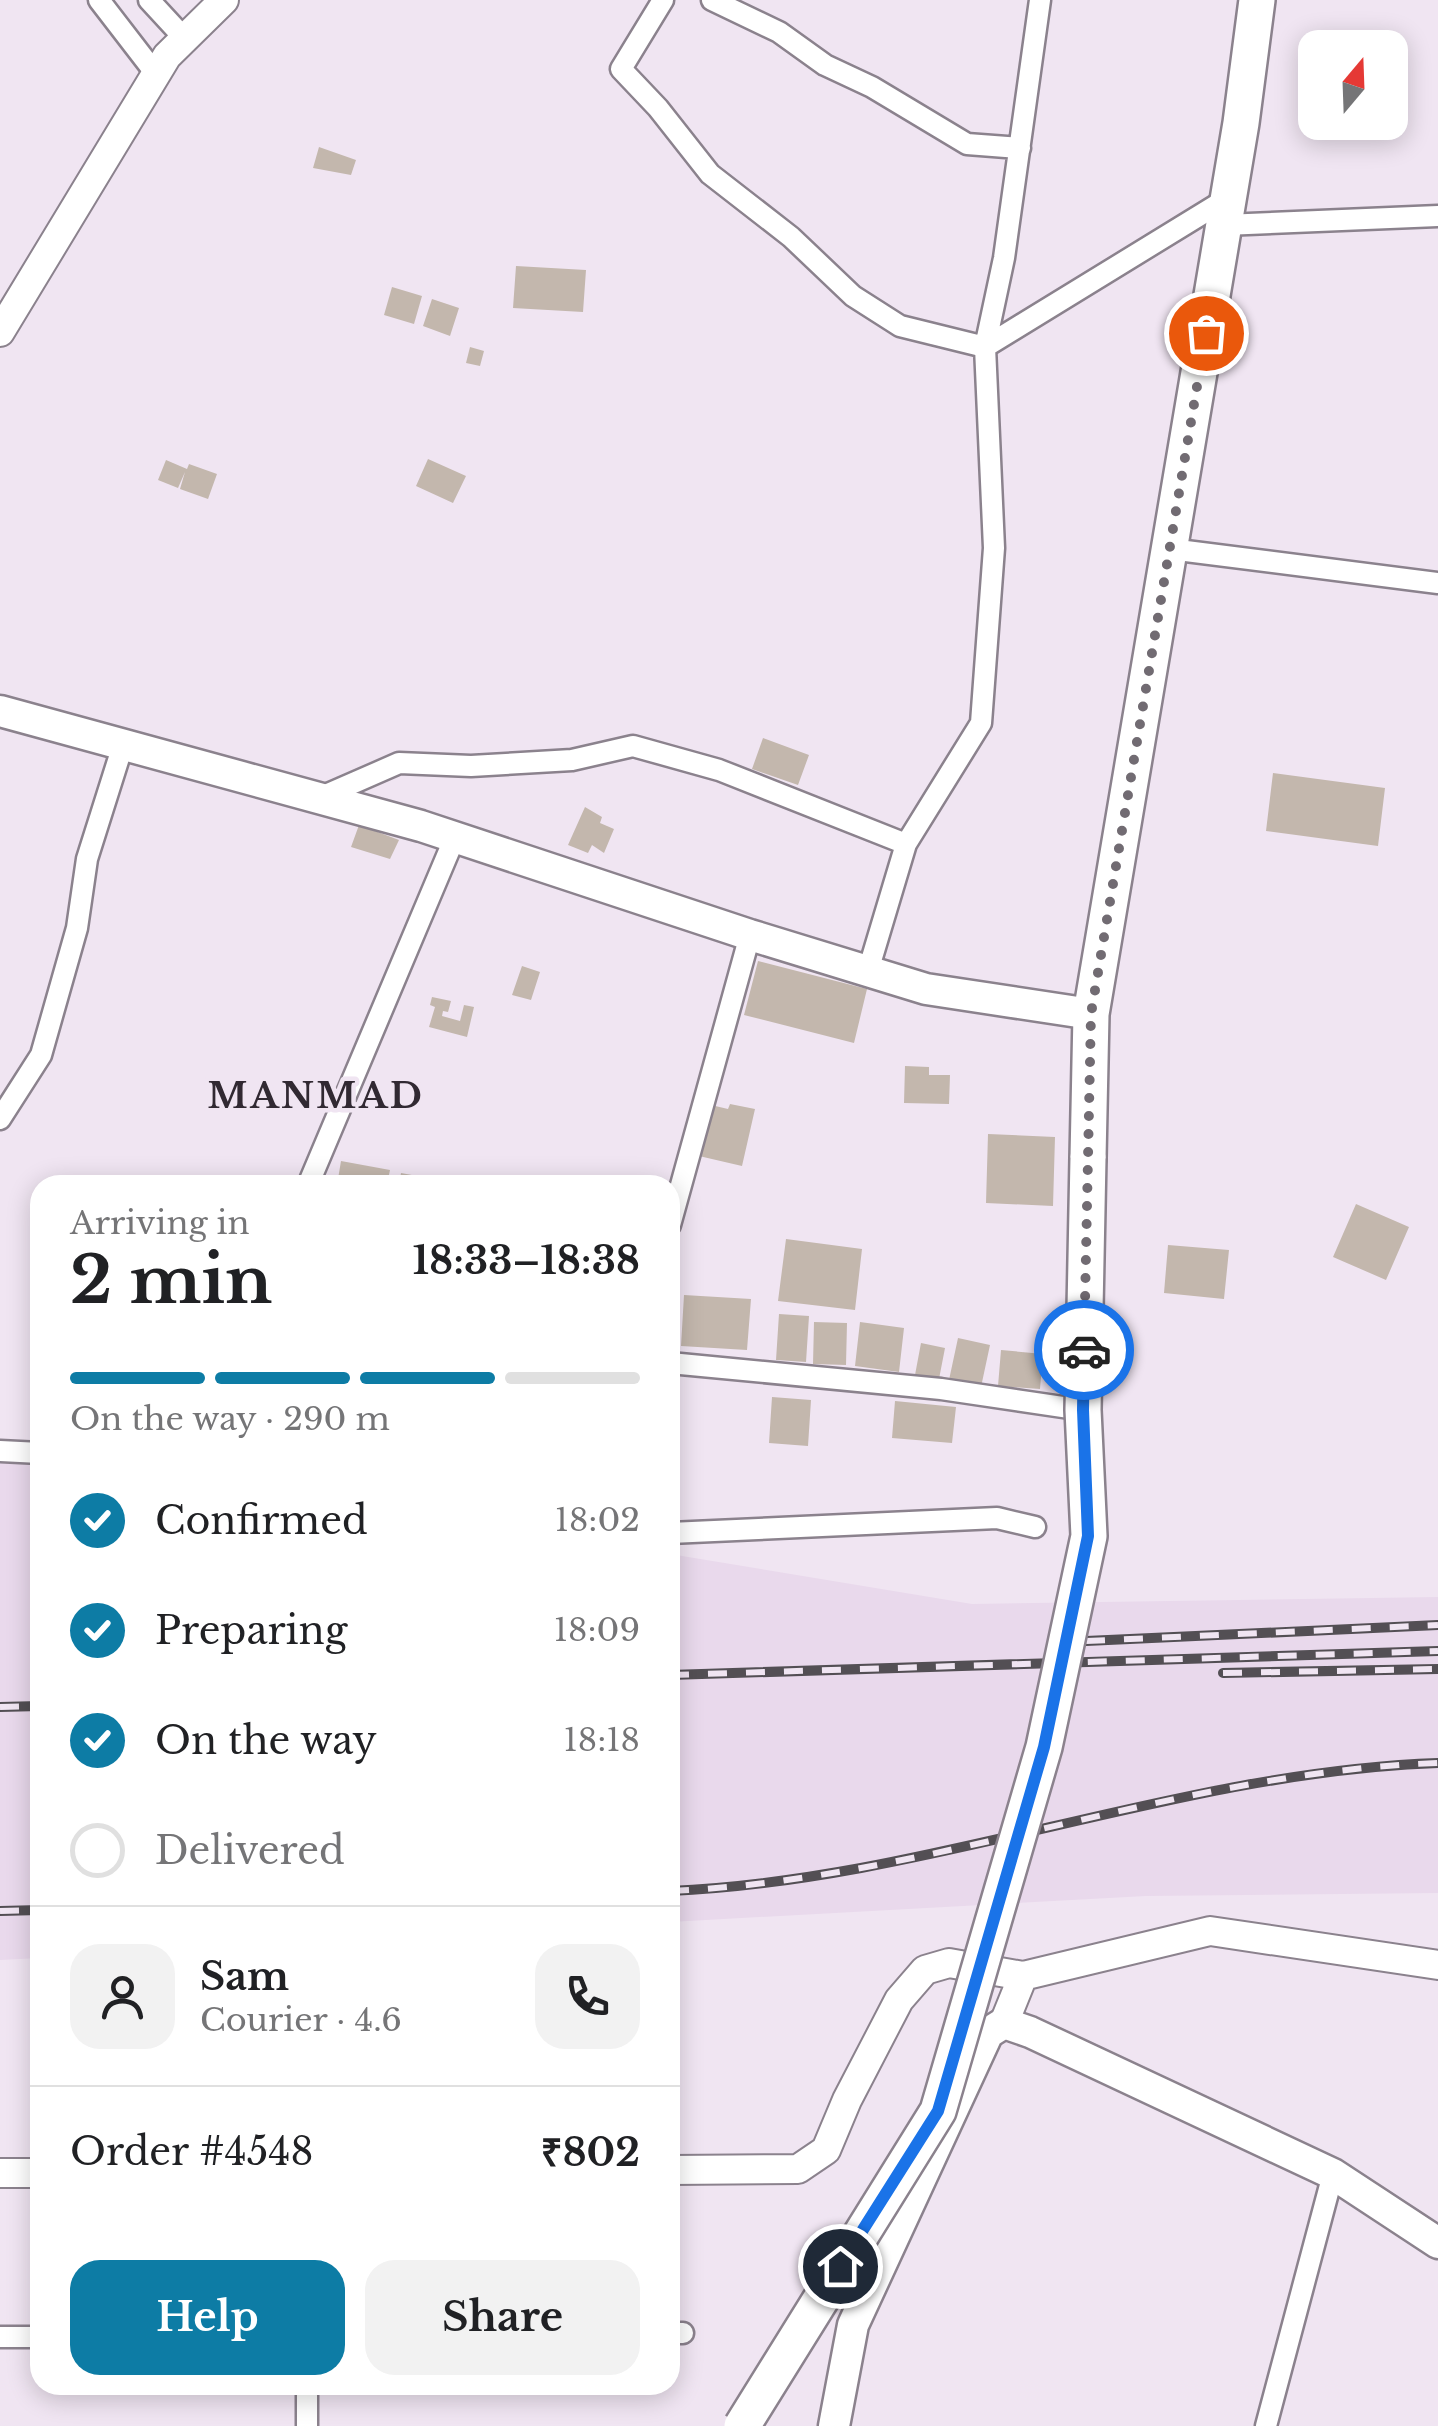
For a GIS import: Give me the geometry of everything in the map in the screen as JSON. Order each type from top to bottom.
[{"type":"highway","points":[[742,2426],[938,2111],[1044,1747],[1088,1536],[1083,1410],[1091,1014],[1226,212],[1257,0]]},
{"type":"main road","points":[[0,711],[455,837],[926,989],[1091,1014]]},
{"type":"main road","points":[[834,2426],[853,2325],[988,2033],[1004,2022],[1333,2174],[1438,2244]]},
{"type":"street","points":[[100,0],[156,74]]},
{"type":"street","points":[[149,0],[185,39]]},
{"type":"street","points":[[0,332],[167,56],[224,0]]},
{"type":"street","points":[[663,0],[621,69],[658,108],[710,174],[791,237],[853,296],[900,326],[985,347],[1226,212],[1438,216]]},
{"type":"street","points":[[712,0],[779,32],[824,65],[872,87],[967,144],[1020,148]]},
{"type":"street","points":[[868,972],[906,844],[981,723],[994,548],[985,347],[1004,258],[1040,0]]},
{"type":"street","points":[[1170,549],[1438,583]]},
{"type":"street","points":[[0,1119],[41,1054],[77,928],[87,859],[124,745]]},
{"type":"street","points":[[319,798],[399,763],[471,766],[555,761],[633,746],[719,770],[906,844]]},
{"type":"street","points":[[312,1175],[455,837]]},
{"type":"street","points":[[680,1189],[750,935]]},
{"type":"street","points":[[680,1364],[941,1390],[1083,1410]]},
{"type":"street","points":[[0,1451],[30,1452]]},
{"type":"street","points":[[680,1533],[997,1518],[1035,1528]]},
{"type":"street","points":[[680,2170],[798,2169],[826,2150],[899,2000],[925,1970],[949,1962],[1023,1976],[1210,1932],[1438,1966]]},
{"type":"street","points":[[1004,2022],[1023,1976]]},
{"type":"street","points":[[0,2173],[30,2173]]},
{"type":"street","points":[[1266,2426],[1333,2174]]},
{"type":"street","points":[[0,2336],[30,2337]]},
{"type":"street","points":[[307,2395],[307,2426]]},
{"type":"shaded area","points":[[0,1463],[30,1464],[30,1958],[0,1960]]},
{"type":"shaded area","points":[[680,1556],[972,1604],[1438,1597],[1438,1893],[1146,1896],[680,1921]]},
{"type":"building","points":[[319,147],[356,160],[351,175],[313,168]]},
{"type":"building","points":[[516,266],[586,270],[583,312],[513,308]]},
{"type":"building","points":[[392,287],[422,296],[414,324],[384,315]]},
{"type":"building","points":[[432,299],[459,308],[450,336],[423,326]]},
{"type":"building","points":[[470,347],[484,351],[480,366],[466,363]]},
{"type":"building","points":[[428,459],[466,476],[453,503],[416,486]]},
{"type":"building","points":[[166,460],[187,469],[189,464],[217,474],[208,499],[180,489],[185,472],[178,488],[158,480]]},
{"type":"building","points":[[763,738],[809,755],[798,785],[752,769]]},
{"type":"building","points":[[1273,773],[1385,788],[1378,846],[1266,831]]},
{"type":"building","points":[[585,807],[602,817],[600,823],[614,829],[604,853],[592,845],[588,853],[568,845]]},
{"type":"building","points":[[359,825],[399,840],[390,859],[351,847]]},
{"type":"building","points":[[758,961],[867,989],[854,1043],[744,1015]]},
{"type":"building","points":[[522,966],[540,972],[531,1000],[512,995]]},
{"type":"building","points":[[432,997],[451,1001],[448,1012],[443,1011],[442,1016],[460,1021],[464,1005],[474,1007],[467,1037],[429,1027],[435,1007],[430,1005]]},
{"type":"building","points":[[905,1066],[929,1067],[929,1075],[950,1075],[949,1104],[904,1103]]},
{"type":"building","points":[[730,1104],[755,1109],[742,1166],[699,1156],[711,1105],[728,1109]]},
{"type":"building","points":[[988,1134],[1055,1137],[1053,1206],[986,1203]]},
{"type":"building","points":[[341,1161],[390,1170],[389,1175],[339,1175]]},
{"type":"building","points":[[1356,1204],[1409,1227],[1386,1280],[1333,1257]]},
{"type":"building","points":[[786,1239],[862,1249],[855,1310],[778,1301]]},
{"type":"building","points":[[1168,1245],[1229,1250],[1224,1299],[1164,1293]]},
{"type":"building","points":[[684,1295],[751,1299],[747,1350],[681,1346]]},
{"type":"building","points":[[779,1314],[809,1316],[806,1362],[776,1360]]},
{"type":"building","points":[[814,1322],[847,1323],[846,1365],[813,1364]]},
{"type":"building","points":[[860,1322],[904,1328],[899,1372],[855,1366]]},
{"type":"building","points":[[958,1338],[990,1345],[981,1387],[949,1380]]},
{"type":"building","points":[[921,1343],[945,1348],[939,1379],[915,1375]]},
{"type":"building","points":[[1001,1350],[1043,1354],[1040,1389],[998,1386]]},
{"type":"building","points":[[772,1397],[811,1400],[808,1446],[769,1443]]},
{"type":"building","points":[[895,1401],[956,1407],[952,1443],[892,1438]]},
{"type":"railway","points":[[1086,1641],[1438,1625]]},
{"type":"railway","points":[[680,1675],[1438,1651]]},
{"type":"railway","points":[[1223,1673],[1438,1669]]},
{"type":"railway","points":[[0,1707],[30,1706]]},
{"type":"railway","points":[[680,1890],[767,1883],[863,1868],[1244,1785],[1438,1763]]},
{"type":"railway","points":[[0,1911],[30,1910]]},
{"type":"way so far","points":[[1084,1350],[1091,1014],[1206,333]]},
{"type":"district","name":"MANMAD","points":[[316,1096]]},
{"type":"route","points":[[840,2266],[938,2111],[1044,1747],[1088,1536],[1084,1350]]}]
